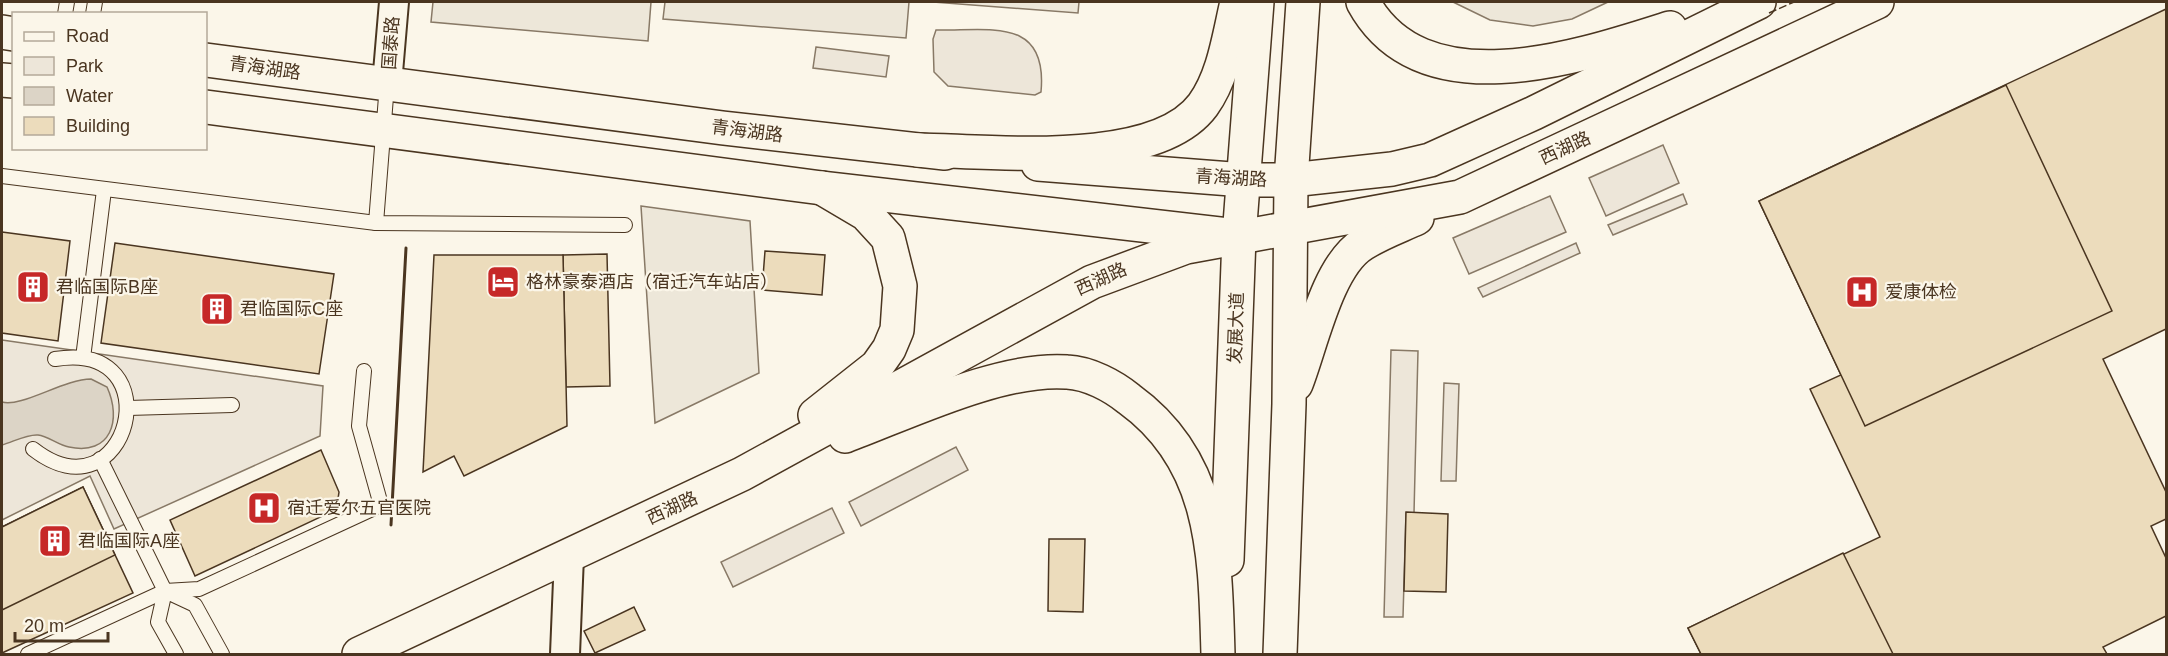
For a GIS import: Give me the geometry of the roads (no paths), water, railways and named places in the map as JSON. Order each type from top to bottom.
[{"type":"main road","points":[[918,150],[1109,150],[1167,134],[1200,108],[1207,99],[1218,77],[1237,2]]},
{"type":"main road","name":"发展大道","points":[[1223,654],[1239,237],[1257,2]]},
{"type":"main road","points":[[1280,654],[1289,404],[1291,180],[1304,2]]},
{"type":"main road","points":[[1363,2],[1390,36],[1430,58],[1455,65],[1497,68],[1539,63],[1610,46],[1754,2]]},
{"type":"main road","points":[[207,107],[822,188],[1239,237],[1291,180],[1392,169],[1430,160],[1534,113],[1759,2]]},
{"type":"main road","name":"西湖路","points":[[359,654],[742,474],[1092,282],[1186,247],[1460,198],[1877,2]]},
{"type":"main road","name":"青海湖路","points":[[207,60],[1041,164],[1244,180],[1291,180]]},
{"type":"main road","points":[[742,474],[877,366],[897,330],[900,286],[888,238],[866,214],[822,188]]},
{"type":"main road","points":[[1289,404],[1324,303],[1341,267],[1361,244],[1460,198]]},
{"type":"main road","points":[[742,474],[968,390],[1022,375],[1068,372],[1112,386],[1154,417],[1182,453],[1200,494],[1212,544],[1218,654]]},
{"type":"street","name":"国泰路","points":[[387,84],[394,2]]},
{"type":"street","points":[[565,654],[569,556]]},
{"type":"lane","points":[[376,223],[387,84]]},
{"type":"lane","points":[[2,176],[376,223],[625,225]]},
{"type":"lane","points":[[82,358],[104,190]]},
{"type":"lane","points":[[33,449],[47,460],[65,466],[83,466],[100,459],[114,448],[124,433],[128,408],[119,381],[107,368],[73,356],[55,359]]},
{"type":"lane","points":[[28,654],[165,591],[199,589],[381,505],[359,426],[364,371]]},
{"type":"lane","points":[[128,408],[232,405]]},
{"type":"lane","points":[[100,459],[165,591],[195,605],[222,654]]},
{"type":"lane","points":[[165,591],[158,622],[176,654]]},
{"type":"water","points":[[91,379],[107,387],[111,399],[113,423],[103,441],[95,446],[69,447],[46,437],[34,435],[2,445],[2,402],[20,401],[68,383]]},
{"type":"place","name":"格林豪泰酒店（宿迁汽车站店）","points":[[503,282]]},
{"type":"place","name":"君临国际B座","points":[[33,287]]},
{"type":"place","name":"爱康体检","points":[[1862,292]]},
{"type":"place","name":"君临国际C座","points":[[217,309]]},
{"type":"place","name":"宿迁爱尔五官医院","points":[[264,508]]},
{"type":"place","name":"君临国际A座","points":[[55,541]]}]
